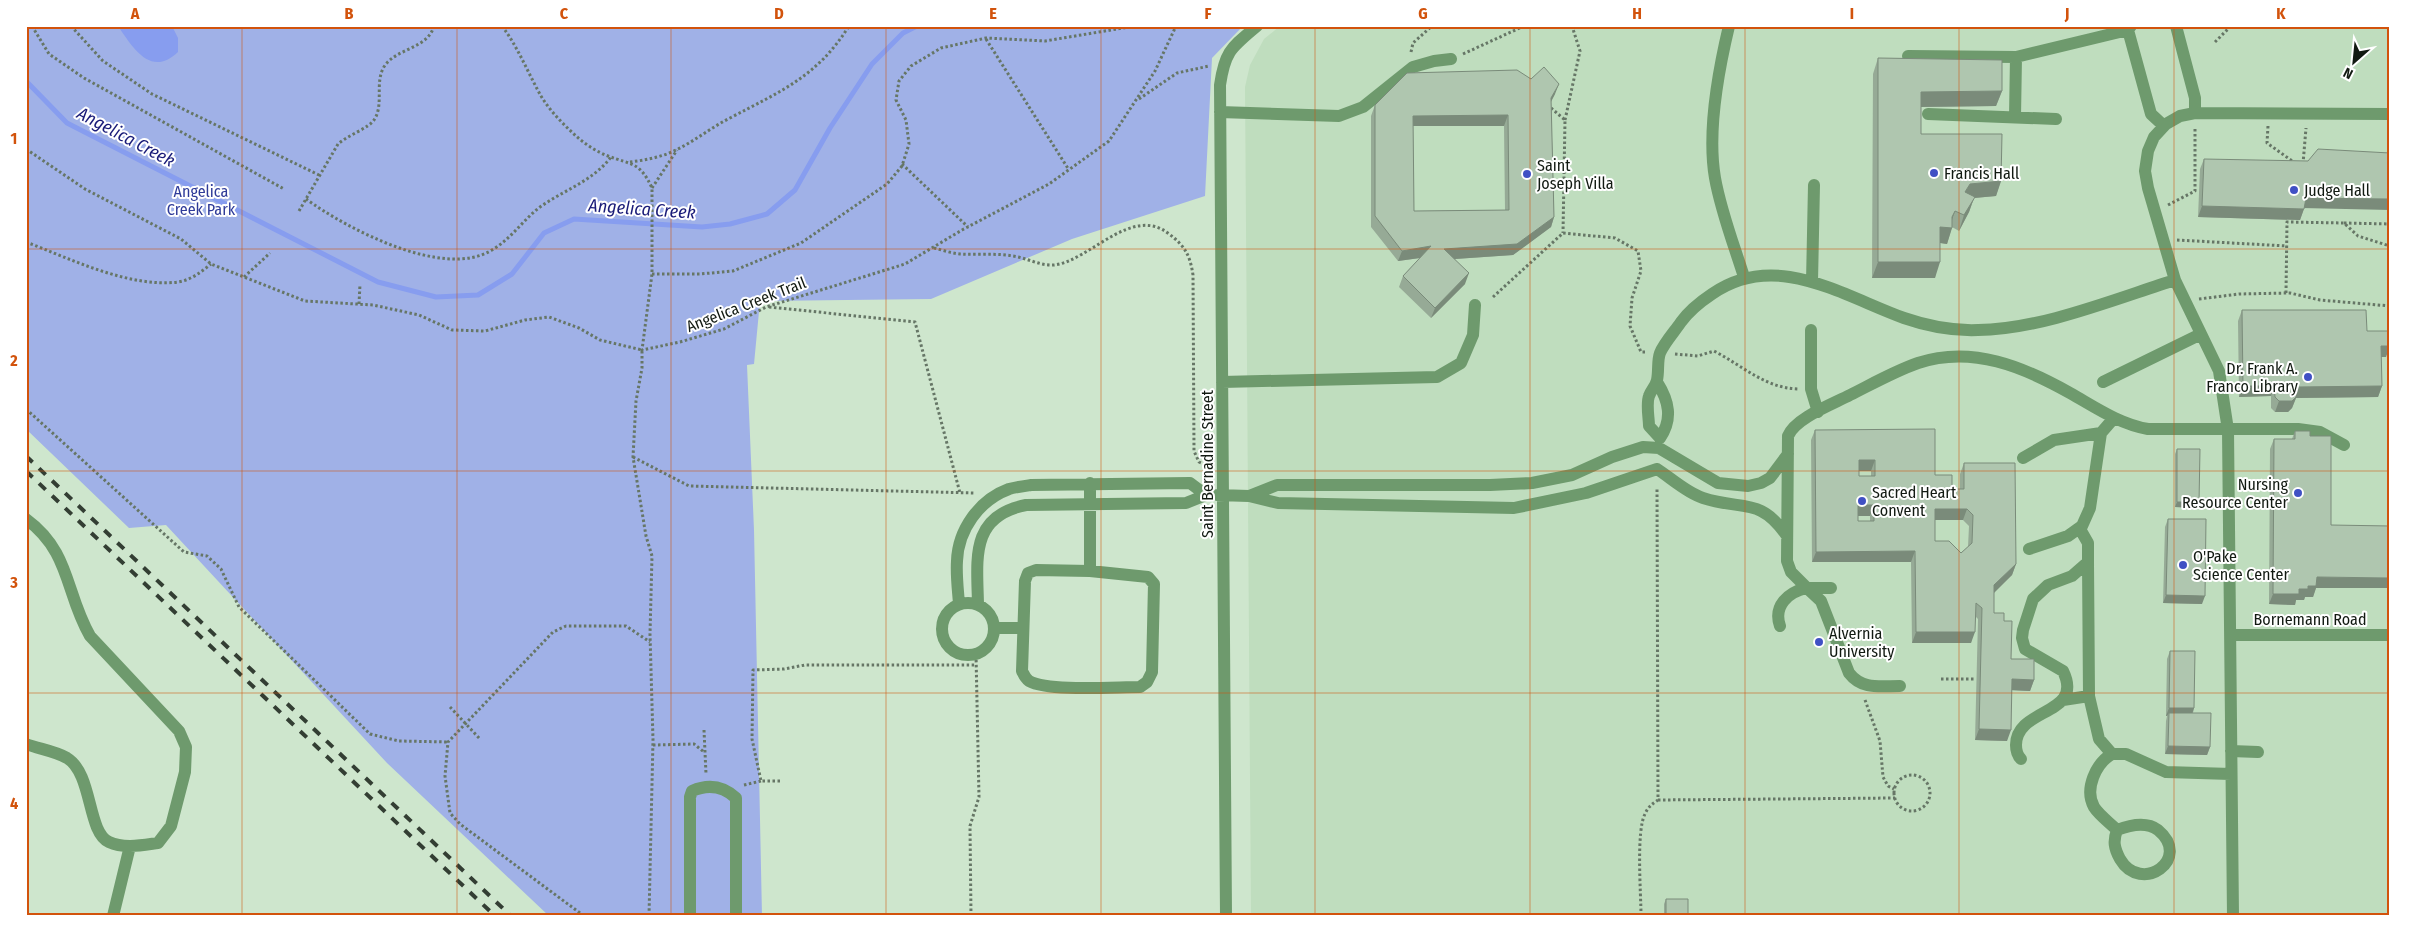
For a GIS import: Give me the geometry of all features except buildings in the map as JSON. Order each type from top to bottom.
[{"type":"street","name":"Saint Bernadine Street","points":[[1226,916],[1220,112],[1224,62],[1235,44],[1257,26]]},
{"type":"street","points":[[1728,26],[1720,73],[1713,150],[1714,177],[1744,277]]},
{"type":"street","points":[[2176,26],[2195,98],[2195,113]]},
{"type":"street","points":[[1908,56],[2016,57],[2129,28],[2151,114],[2164,126]]},
{"type":"street","points":[[2015,117],[2016,57]]},
{"type":"street","points":[[1220,112],[1339,116],[1363,107],[1413,67],[1434,61],[1451,59]]},
{"type":"street","points":[[2233,916],[2228,430],[2219,372],[2175,280],[2154,212],[2145,171],[2154,137],[2164,126],[2180,116],[2195,113],[2390,114]]},
{"type":"street","points":[[1928,114],[2056,119]]},
{"type":"street","points":[[1812,282],[1814,185]]},
{"type":"street","points":[[1788,454],[1770,478],[1761,484],[1748,486],[1718,483],[1660,443],[1649,426],[1648,398],[1657,382],[1660,353],[1686,316],[1728,283],[1744,277],[1758,275],[1787,277],[1812,282],[1930,326],[1977,330],[2007,329],[2037,322],[2175,280]]},
{"type":"street","points":[[1222,382],[1437,377],[1461,363],[1473,335],[1475,305]]},
{"type":"street","points":[[1811,330],[1811,389],[1818,412]]},
{"type":"street","points":[[2103,382],[2201,334]]},
{"type":"street","points":[[1900,686],[1866,686],[1858,683],[1849,673],[1821,601],[1789,568],[1787,562],[1788,454],[1790,430],[1800,421],[1908,366],[1955,356],[1991,359],[2021,368],[2114,418],[2127,424],[2148,429],[2309,430],[2320,432],[2344,445]]},
{"type":"street","points":[[1657,382],[1667,398],[1667,427],[1660,443],[1657,469]]},
{"type":"street","points":[[2029,549],[2062,539],[2080,529],[2090,508],[2098,464],[2101,433],[2114,418]]},
{"type":"street","points":[[2023,458],[2054,440],[2101,433]]},
{"type":"street","points":[[1249,496],[1277,485],[1490,485],[1532,483],[1572,475],[1612,457],[1660,443]]},
{"type":"street","points":[[978,604],[979,543],[987,526],[996,517],[1013,507],[1026,505],[1186,503],[1206,494],[1249,496],[1278,503],[1514,508],[1586,493],[1657,469]]},
{"type":"street","points":[[1657,469],[1701,498],[1723,503],[1748,505],[1769,515],[1777,522],[1787,536]]},
{"type":"street","points":[[959,604],[957,561],[960,542],[968,523],[986,503],[1009,489],[1032,485],[1090,483],[1190,484],[1206,494]]},
{"type":"street","points":[[1090,483],[1090,571]]},
{"type":"street","points":[[1748,486],[1748,505]]},
{"type":"street","points":[[986,503],[996,517]]},
{"type":"street","points":[[26,520],[49,540],[62,562],[84,625],[90,636],[179,731],[186,748],[185,772],[171,826],[158,843],[130,846],[108,842],[99,833],[77,767],[67,758],[26,744]]},
{"type":"street","points":[[2080,529],[2088,543],[2089,696],[2099,739],[2112,754]]},
{"type":"street","points":[[2063,700],[2066,685],[2062,671],[2025,650],[2022,638],[2023,630],[2030,605],[2037,595],[2048,584],[2072,576],[2088,562]]},
{"type":"street","points":[[1036,570],[1090,571],[1148,577],[1154,584],[1152,672],[1147,682],[1140,688],[1059,687],[1031,682],[1025,678],[1022,672],[1024,581],[1028,573],[1036,570]]},
{"type":"street","points":[[1780,626],[1779,610],[1785,598],[1797,590],[1831,588]]},
{"type":"street","points":[[966,602],[978,604],[989,611],[995,628],[990,644],[976,659],[951,649],[943,636],[942,628],[946,613],[959,604],[966,602]]},
{"type":"street","points":[[995,628],[1023,628]]},
{"type":"street","name":"Bornemann Road","points":[[2230,635],[2390,635]]},
{"type":"street","points":[[2021,759],[2017,755],[2016,742],[2020,728],[2063,700],[2089,696]]},
{"type":"street","points":[[2231,751],[2258,752]]},
{"type":"street","points":[[2117,830],[2094,806],[2086,791],[2092,782],[2098,765],[2112,754],[2126,754],[2166,772],[2231,774]]},
{"type":"street","points":[[690,916],[688,804],[692,791],[706,787],[727,790],[736,798],[736,916]]},
{"type":"street","points":[[2130,824],[2155,828],[2165,836],[2171,848],[2168,860],[2155,872],[2145,875],[2134,873],[2122,863],[2116,851],[2114,840],[2117,830],[2130,824]]},
{"type":"street","points":[[113,916],[130,846]]},
{"type":"path","points":[[32,26],[49,54],[84,78],[284,189]]},
{"type":"path","points":[[71,26],[103,61],[152,94],[319,175]]},
{"type":"path","points":[[299,211],[338,144],[346,136],[369,125],[374,120],[379,82],[386,64],[399,53],[425,40],[432,32],[434,26]]},
{"type":"path","points":[[502,26],[510,36],[542,97],[559,119],[578,138],[611,157],[630,162],[662,156],[677,150],[729,118],[792,86],[816,67],[850,26]]},
{"type":"path","points":[[652,274],[700,274],[733,271],[801,243],[886,184],[902,164],[909,144],[906,120],[896,100],[899,81],[911,66],[941,48],[986,38],[1045,41],[1135,26]]},
{"type":"path","name":"Angelica Creek Trail","points":[[642,350],[680,342],[724,329],[766,307],[905,264],[968,227],[1050,184],[1109,141],[1155,71],[1176,26]]},
{"type":"path","points":[[1405,74],[1413,43],[1432,26]]},
{"type":"path","points":[[1451,59],[1524,26]]},
{"type":"path","points":[[1493,297],[1563,233],[1565,120],[1580,51],[1572,26]]},
{"type":"path","points":[[2215,42],[2231,26]]},
{"type":"path","points":[[986,38],[1069,170]]},
{"type":"path","points":[[1136,101],[1177,73],[1224,62]]},
{"type":"path","points":[[1551,108],[1565,120]]},
{"type":"path","points":[[2154,212],[2195,191],[2195,113]]},
{"type":"path","points":[[2268,114],[2267,144],[2303,168],[2307,114]]},
{"type":"path","points":[[26,149],[85,188],[181,239],[211,264],[305,302],[373,305],[419,315],[452,330],[485,331],[525,320],[549,317],[579,328],[600,340],[642,350]]},
{"type":"path","points":[[652,188],[677,150]]},
{"type":"path","points":[[306,199],[348,227],[413,253],[435,257],[470,257],[491,251],[505,241],[526,218],[561,194],[592,177],[611,157]]},
{"type":"path","points":[[630,162],[648,178],[652,188],[652,274],[642,350],[642,368],[636,401],[633,457],[646,536],[652,556],[650,642],[653,745],[650,916]]},
{"type":"path","points":[[902,164],[968,227]]},
{"type":"path","points":[[2286,293],[2287,222],[2390,224]]},
{"type":"path","points":[[2344,223],[2358,236],[2390,246]]},
{"type":"path","points":[[933,248],[957,254],[1013,256],[1054,265],[1076,257],[1115,234],[1134,227],[1149,226],[1164,230],[1177,240],[1190,256],[1193,275],[1194,450],[1199,462],[1207,467],[1223,466]]},
{"type":"path","points":[[1563,233],[1615,238],[1638,250],[1641,271],[1632,298],[1630,326],[1641,352],[1698,356],[1714,351],[1759,379],[1781,388],[1811,389]]},
{"type":"path","points":[[2162,239],[2287,246]]},
{"type":"path","points":[[26,242],[88,266],[146,282],[179,282],[197,275],[211,264]]},
{"type":"path","points":[[244,277],[270,253]]},
{"type":"path","points":[[359,304],[360,284]]},
{"type":"path","points":[[2184,301],[2239,294],[2286,293],[2320,300],[2390,306]]},
{"type":"path","points":[[766,307],[915,322],[960,493]]},
{"type":"path","points":[[26,409],[184,552],[207,556],[221,569],[239,607],[370,734],[400,741],[448,742]]},
{"type":"path","points":[[633,457],[689,486],[1000,494]]},
{"type":"path","points":[[1657,469],[1658,800]]},
{"type":"path","points":[[584,916],[460,824],[450,813],[445,776],[448,742],[552,632],[566,626],[626,626],[650,642]]},
{"type":"path","points":[[780,781],[761,782],[752,739],[753,670],[784,669],[806,665],[976,659],[978,797],[970,826],[971,916]]},
{"type":"path","points":[[1941,679],[1976,679]]},
{"type":"path","points":[[1866,686],[1865,700],[1880,741],[1883,777],[1888,786],[1894,789]]},
{"type":"path","points":[[450,707],[480,739]]},
{"type":"path","points":[[704,730],[706,787]]},
{"type":"path","points":[[653,745],[694,744],[705,752]]},
{"type":"path","points":[[1911,774],[1922,777],[1927,782],[1931,793],[1926,804],[1916,811],[1899,806],[1895,798],[1894,789],[1900,779],[1911,774]]},
{"type":"path","points":[[1641,916],[1642,824],[1644,815],[1650,805],[1658,800],[1895,798]]},
{"type":"shaded area","points":[[118,26],[172,26],[178,38],[178,52],[168,59],[159,62],[151,61],[136,51]]},
{"type":"shaded area","name":"Alvernia University","points":[[1280,26],[2390,26],[2390,916],[1251,916],[1245,87],[1250,65],[1264,39]]},
{"type":"green space","name":"Angelica Creek Park","points":[[26,26],[1243,26],[1212,58],[1205,196],[1072,239],[931,299],[760,301],[754,364],[747,365],[754,530],[762,916],[549,916],[387,763],[166,525],[129,528],[26,429]]},
{"type":"waterway","name":"Angelica Creek","points":[[26,81],[67,123],[378,282],[436,297],[478,295],[512,274],[544,233],[574,219],[702,227],[730,224],[767,214],[795,190],[830,128],[872,64],[903,33],[917,26]]},
{"type":"railway","points":[[26,456],[511,916]]},
{"type":"railway","points":[[26,471],[495,916]]},
{"type":"place","name":"Francis Hall","points":[[1934,173]]},
{"type":"place","name":"Saint Joseph Villa","points":[[1527,174]]},
{"type":"place","name":"Judge Hall","points":[[2294,190]]},
{"type":"place","name":"Dr. Frank A. Franco Library","points":[[2308,377]]},
{"type":"place","name":"Nursing Resource Center","points":[[2298,493]]},
{"type":"place","name":"Sacred Heart Convent","points":[[1862,501]]},
{"type":"place","name":"O'Pake Science Center","points":[[2183,565]]},
{"type":"place","name":"Alvernia University","points":[[1819,642]]}]
